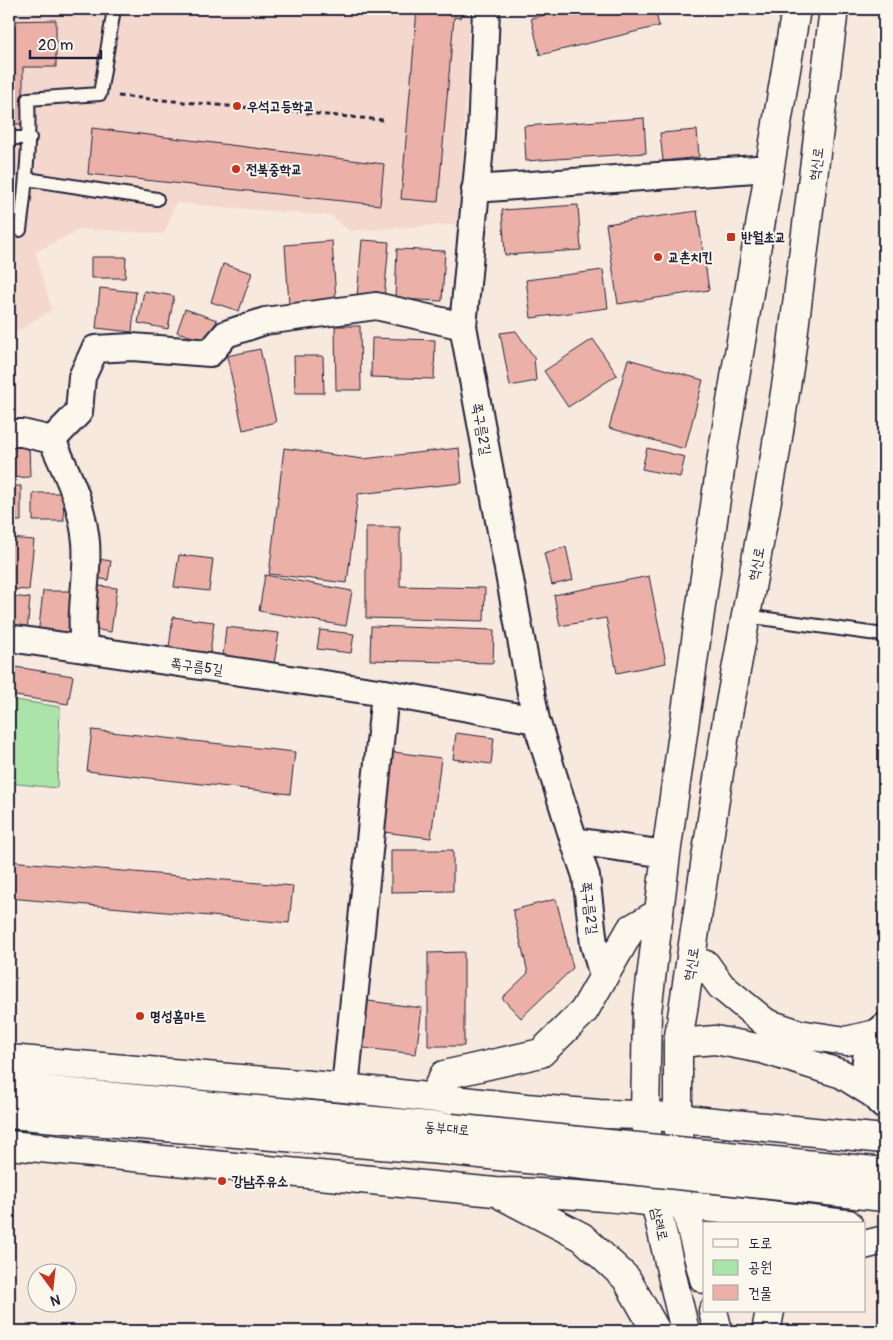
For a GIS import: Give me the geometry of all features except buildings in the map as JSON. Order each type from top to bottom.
[{"type":"main road","points":[[645,1115],[647,1012],[666,854],[722,456],[796,9]]},
{"type":"main road","name":"혁신로","points":[[678,1118],[678,1043],[692,961],[727,720],[790,361],[834,9]]},
{"type":"main road","points":[[433,1097],[444,1075],[541,1053],[584,1011],[631,929],[659,913]]},
{"type":"main road","points":[[692,961],[706,965],[721,986],[766,1023],[799,1034],[846,1041],[880,1031]]},
{"type":"main road","points":[[678,1043],[716,1040],[762,1049],[842,1074],[879,1100]]},
{"type":"main road","points":[[9,1059],[345,1088],[526,1108],[678,1118],[884,1139]]},
{"type":"main road","name":"동부대로","points":[[9,1087],[451,1140],[884,1197]]},
{"type":"main road","points":[[526,1108],[562,1129],[563,1177],[529,1192]]},
{"type":"main road","name":"동부대로","points":[[9,1114],[451,1140],[884,1172]]},
{"type":"main road","name":"삼례로","points":[[645,1115],[655,1202],[685,1331]]},
{"type":"main road","name":"삼례로","points":[[678,1118],[685,1206],[703,1275]]},
{"type":"main road","points":[[9,1144],[495,1192],[529,1192],[655,1202],[830,1222]]},
{"type":"main road","points":[[495,1192],[582,1237],[626,1278],[651,1329]]},
{"type":"main road","points":[[866,1226],[884,1228]]},
{"type":"main road","points":[[866,1244],[884,1240]]},
{"type":"main road","points":[[713,1312],[718,1331]]},
{"type":"main road","points":[[766,1331],[770,1312]]},
{"type":"street","name":"쪽구름2길","points":[[486,9],[481,136],[474,189],[463,326],[536,720],[586,876],[594,944],[603,976]]},
{"type":"street","points":[[474,189],[770,168]]},
{"type":"street","points":[[52,440],[79,412],[82,377],[95,350],[132,347],[210,353],[226,334],[265,321],[376,306],[463,326]]},
{"type":"street","points":[[9,433],[22,433],[52,440]]},
{"type":"street","points":[[52,440],[80,503],[86,543],[81,628],[85,649]]},
{"type":"street","name":"쪽구름5길","points":[[9,638],[385,694],[536,720]]},
{"type":"street","points":[[345,1088],[385,694]]},
{"type":"street","points":[[574,841],[666,854]]},
{"type":"street","points":[[879,1100],[870,1088],[865,1071],[869,1045],[880,1031]]},
{"type":"lane","points":[[20,230],[30,138],[28,98],[100,94],[114,9]]},
{"type":"lane","points":[[9,138],[30,138]]},
{"type":"lane","points":[[27,179],[157,199]]},
{"type":"lane","points":[[746,616],[884,635]]},
{"type":"path","points":[[100,94],[383,120]]},
{"type":"shaded area","name":"우석고등학교","points":[[9,9],[470,9],[459,224],[350,231],[331,216],[176,203],[164,234],[81,229],[35,252],[52,310],[9,336]]},
{"type":"green space","points":[[9,699],[60,707],[57,788],[9,783]]},
{"type":"place","name":"우석고등학교","points":[[237,106]]},
{"type":"place","name":"전북중학교","points":[[236,169]]},
{"type":"place","name":"반월초교","points":[[731,237]]},
{"type":"place","name":"교촌치킨","points":[[658,257]]},
{"type":"place","name":"명성홈마트","points":[[140,1016]]},
{"type":"place","name":"강남주유소","points":[[222,1181]]}]
